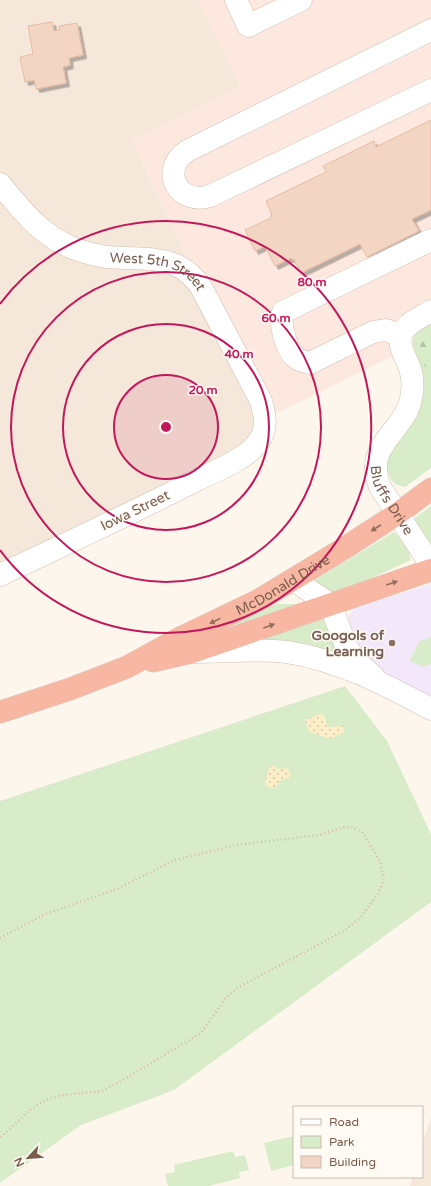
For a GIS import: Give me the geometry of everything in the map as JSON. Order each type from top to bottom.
[{"type":"highway","name":"McDonald Drive","points":[[0,712],[70,689],[127,667],[180,638],[259,600],[397,514],[431,489]]},
{"type":"highway","name":"McDonald Drive","points":[[127,667],[192,652],[431,570]]},
{"type":"street","points":[[236,0],[248,26],[300,0]]},
{"type":"street","points":[[431,30],[180,155],[175,163],[173,173],[176,183],[181,191],[188,196],[196,198],[210,196],[431,90]]},
{"type":"street","name":"West 5th Street","points":[[0,184],[39,228],[61,243],[86,253],[105,257],[163,262],[178,266],[193,277],[201,287],[261,401],[265,414],[263,435]]},
{"type":"street","points":[[431,240],[283,312],[280,319],[282,330],[294,356],[301,361],[310,363],[373,332],[386,330],[401,336],[408,326],[431,311]]},
{"type":"street","name":"Bluffs Drive","points":[[401,336],[401,348],[410,371],[413,387],[411,400],[407,413],[378,452],[376,477],[380,487],[431,565]]},
{"type":"street","name":"Iowa Street","points":[[0,575],[155,501],[232,462],[254,447],[263,435]]},
{"type":"street","points":[[293,580],[330,604],[346,646],[357,662],[380,682]]},
{"type":"street","points":[[192,652],[286,652],[315,658],[380,682],[431,709]]},
{"type":"path","points":[[0,938],[43,915],[117,889],[175,860],[236,845],[319,835],[345,827],[355,827],[362,832],[380,861],[384,876],[378,894],[360,918],[344,931],[238,988],[225,999],[201,1033],[102,1091],[63,1095],[48,1099],[31,1109],[0,1138]]},
{"type":"shaded area","points":[[0,0],[198,0],[240,86],[132,141],[191,266],[269,438],[0,584]]},
{"type":"shaded area","points":[[198,0],[431,0],[431,299],[408,314],[390,336],[389,348],[393,356],[273,415],[191,266],[132,141],[240,86]]},
{"type":"shaded area","name":"Googols of Learning","points":[[431,584],[431,697],[378,669],[364,658],[348,628],[349,617],[354,608]]},
{"type":"shaded area","points":[[431,1117],[431,1186],[410,1186],[413,1178],[423,1178],[423,1143]]},
{"type":"green space","points":[[431,323],[431,468],[405,487],[397,485],[391,480],[387,466],[393,450],[410,427],[419,411],[422,394],[422,380],[418,360],[413,346],[413,339],[417,332]]},
{"type":"green space","points":[[431,327],[431,408],[426,371],[418,336]]},
{"type":"green space","points":[[431,418],[430,444],[424,440],[424,431]]},
{"type":"green space","points":[[431,506],[431,544],[414,519]]},
{"type":"green space","points":[[394,532],[409,550],[411,560],[333,596],[313,581]]},
{"type":"green space","points":[[278,604],[295,604],[298,606],[196,640],[265,607]]},
{"type":"green space","points":[[322,613],[348,663],[257,641]]},
{"type":"green space","points":[[431,637],[431,664],[423,667],[410,661],[419,642]]},
{"type":"green space","points":[[345,686],[387,741],[431,834],[431,902],[174,1090],[81,1125],[0,1183],[0,801]]},
{"type":"green space","points":[[293,1136],[293,1165],[271,1171],[264,1143]]},
{"type":"green space","points":[[233,1151],[235,1157],[245,1155],[249,1170],[239,1172],[240,1178],[209,1186],[168,1186],[165,1174],[175,1172],[174,1165]]},
{"type":"sand","points":[[320,714],[325,716],[327,726],[331,727],[343,725],[344,732],[330,739],[309,732],[305,720]]},
{"type":"sand","points":[[270,766],[275,766],[278,769],[288,769],[291,775],[289,778],[281,780],[275,788],[268,787],[265,782]]},
{"type":"building","points":[[52,22],[54,31],[60,30],[59,26],[77,23],[83,55],[69,58],[70,65],[63,67],[66,83],[36,89],[34,80],[25,82],[20,57],[33,54],[28,26]]},
{"type":"building","points":[[431,120],[431,210],[412,219],[419,231],[367,257],[360,244],[301,273],[294,259],[292,260],[291,258],[275,266],[265,246],[255,251],[245,230],[271,218],[270,216],[272,215],[266,201],[326,172],[323,166],[374,141],[376,147]]},
{"type":"place","name":"Googols of Learning","points":[[392,643]]}]
